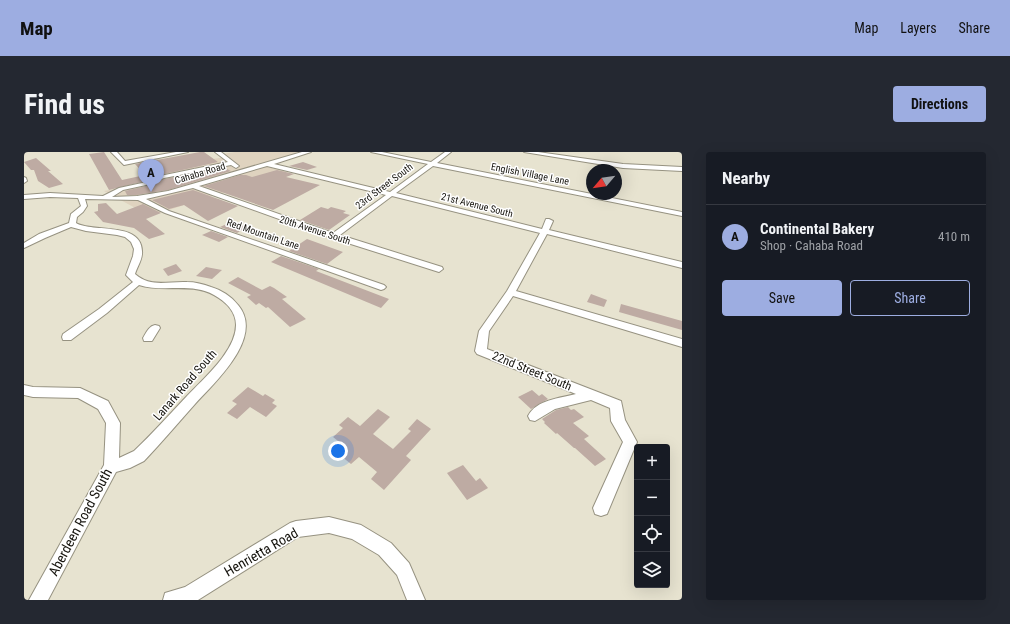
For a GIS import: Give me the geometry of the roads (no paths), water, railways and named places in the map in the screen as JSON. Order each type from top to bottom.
[{"type":"street","points":[[114,152],[124,163],[185,152]]},
{"type":"street","points":[[218,152],[232,163],[245,170]]},
{"type":"street","name":"Cahaba Road","points":[[24,197],[49,194],[81,197],[139,198],[169,193],[267,164],[297,153],[308,152]]},
{"type":"street","name":"English Village Lane","points":[[374,152],[682,214]]},
{"type":"street","name":"23rd Street South","points":[[333,236],[448,152]]},
{"type":"street","points":[[527,152],[616,166],[682,169]]},
{"type":"street","points":[[105,198],[121,189],[144,184],[162,177],[232,163]]},
{"type":"street","name":"21st Avenue South","points":[[267,164],[682,265]]},
{"type":"street","points":[[666,168],[682,174]]},
{"type":"street","name":"20th Avenue South","points":[[193,186],[251,209],[439,269]]},
{"type":"street","points":[[560,198],[564,191]]},
{"type":"street","points":[[24,192],[33,195]]},
{"type":"street","points":[[72,224],[74,216],[81,211],[84,206],[81,197]]},
{"type":"street","name":"Red Mountain Lane","points":[[139,198],[167,212],[381,287]]},
{"type":"street","name":"22nd Street South","points":[[549,221],[511,292],[484,331],[481,351],[616,405],[618,421],[630,442],[601,508]]},
{"type":"street","points":[[24,246],[42,236],[72,224]]},
{"type":"street","points":[[67,337],[103,311],[138,282],[130,275],[131,268],[138,256],[138,247],[135,241],[126,235],[110,230],[82,229],[75,227],[72,224]]},
{"type":"street","name":"Lanark Road South","points":[[111,466],[125,463],[139,456],[154,441],[223,363],[240,333],[241,318],[232,302],[218,293],[203,287],[184,284],[146,286],[138,282]]},
{"type":"street","points":[[511,292],[682,344]]},
{"type":"street","points":[[148,338],[155,328]]},
{"type":"street","name":"Aberdeen Road South","points":[[24,390],[33,392],[80,393],[103,405],[113,423],[111,466],[55,566],[41,599]]},
{"type":"street","points":[[535,416],[551,405],[592,395]]},
{"type":"street","name":"Henrietta Road","points":[[172,600],[189,594],[296,529],[329,525],[356,531],[385,549],[403,569],[416,600]]},
{"type":"place","name":"Continental Bakery","points":[[151,192]]}]
